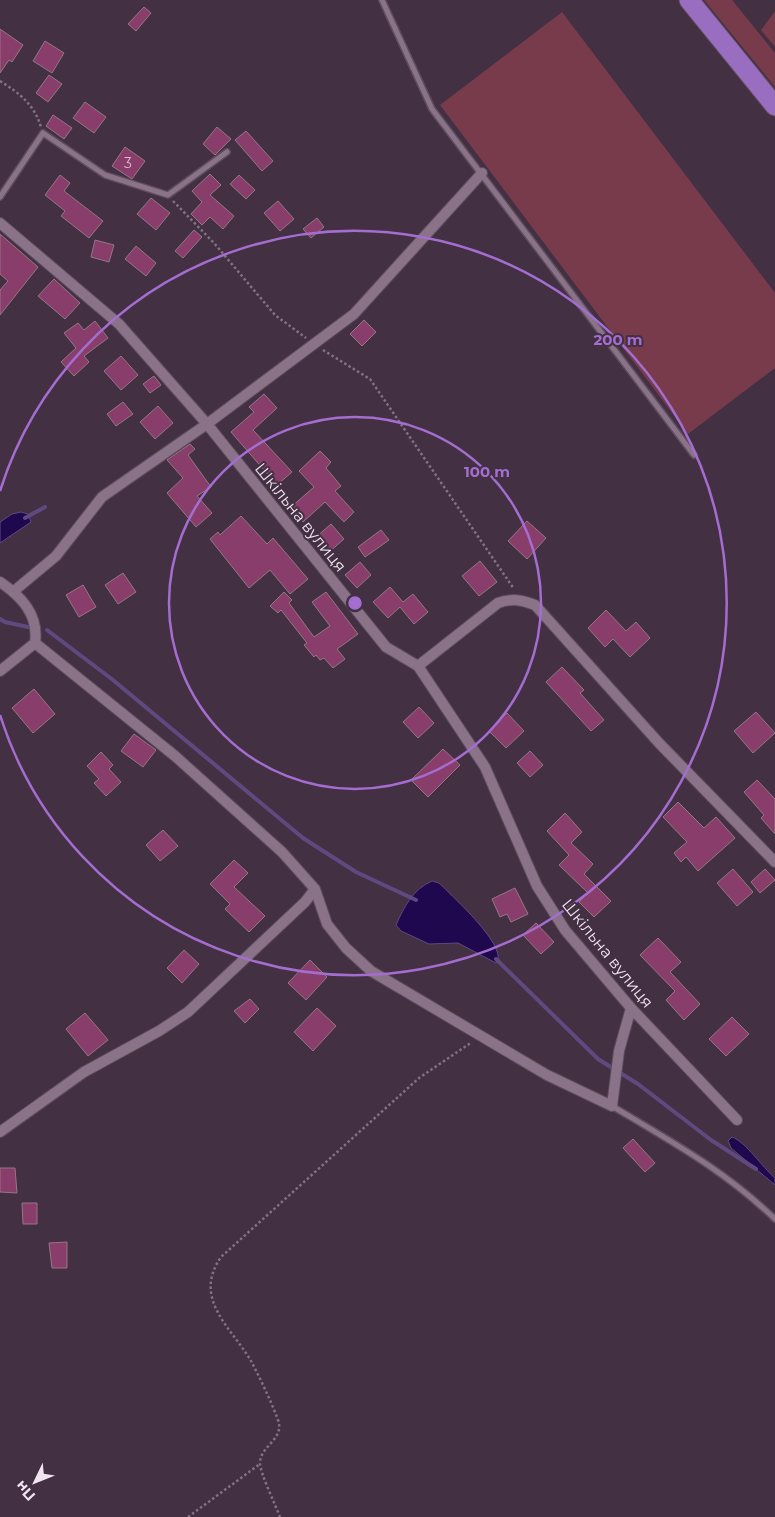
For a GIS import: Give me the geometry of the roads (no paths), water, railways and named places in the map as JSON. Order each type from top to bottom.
[{"type":"highway","points":[[689,0],[775,106]]},
{"type":"street","points":[[14,591],[56,556],[102,497],[207,424],[354,314],[482,172]]},
{"type":"street","name":"Шкільна вулиця","points":[[0,223],[119,324],[207,424],[386,647],[418,666],[485,767],[537,886],[565,930],[631,1008],[737,1120]]},
{"type":"street","points":[[0,582],[14,591],[32,614],[36,626],[36,643]]},
{"type":"street","points":[[418,666],[498,603],[509,599],[522,600],[535,605],[659,743],[775,862]]},
{"type":"street","points":[[0,672],[36,643]]},
{"type":"street","points":[[36,643],[175,756],[282,852],[314,889],[327,924],[346,948],[371,971],[547,1076],[612,1106],[619,1051],[631,1008]]},
{"type":"street","points":[[0,1132],[84,1072],[159,1031],[188,1012],[305,902],[314,889]]},
{"type":"lane","points":[[382,0],[432,109],[482,172],[694,455]]},
{"type":"lane","points":[[0,197],[43,133],[105,175],[168,195],[227,152]]},
{"type":"lane","points":[[612,1106],[709,1164],[753,1198],[775,1219]]},
{"type":"waterway","points":[[25,518],[45,507]]},
{"type":"waterway","points":[[0,619],[5,622],[28,627]]},
{"type":"waterway","points":[[47,630],[113,680],[303,838],[356,872],[416,900]]},
{"type":"waterway","points":[[496,959],[598,1059],[638,1084],[711,1140],[756,1169]]}]
